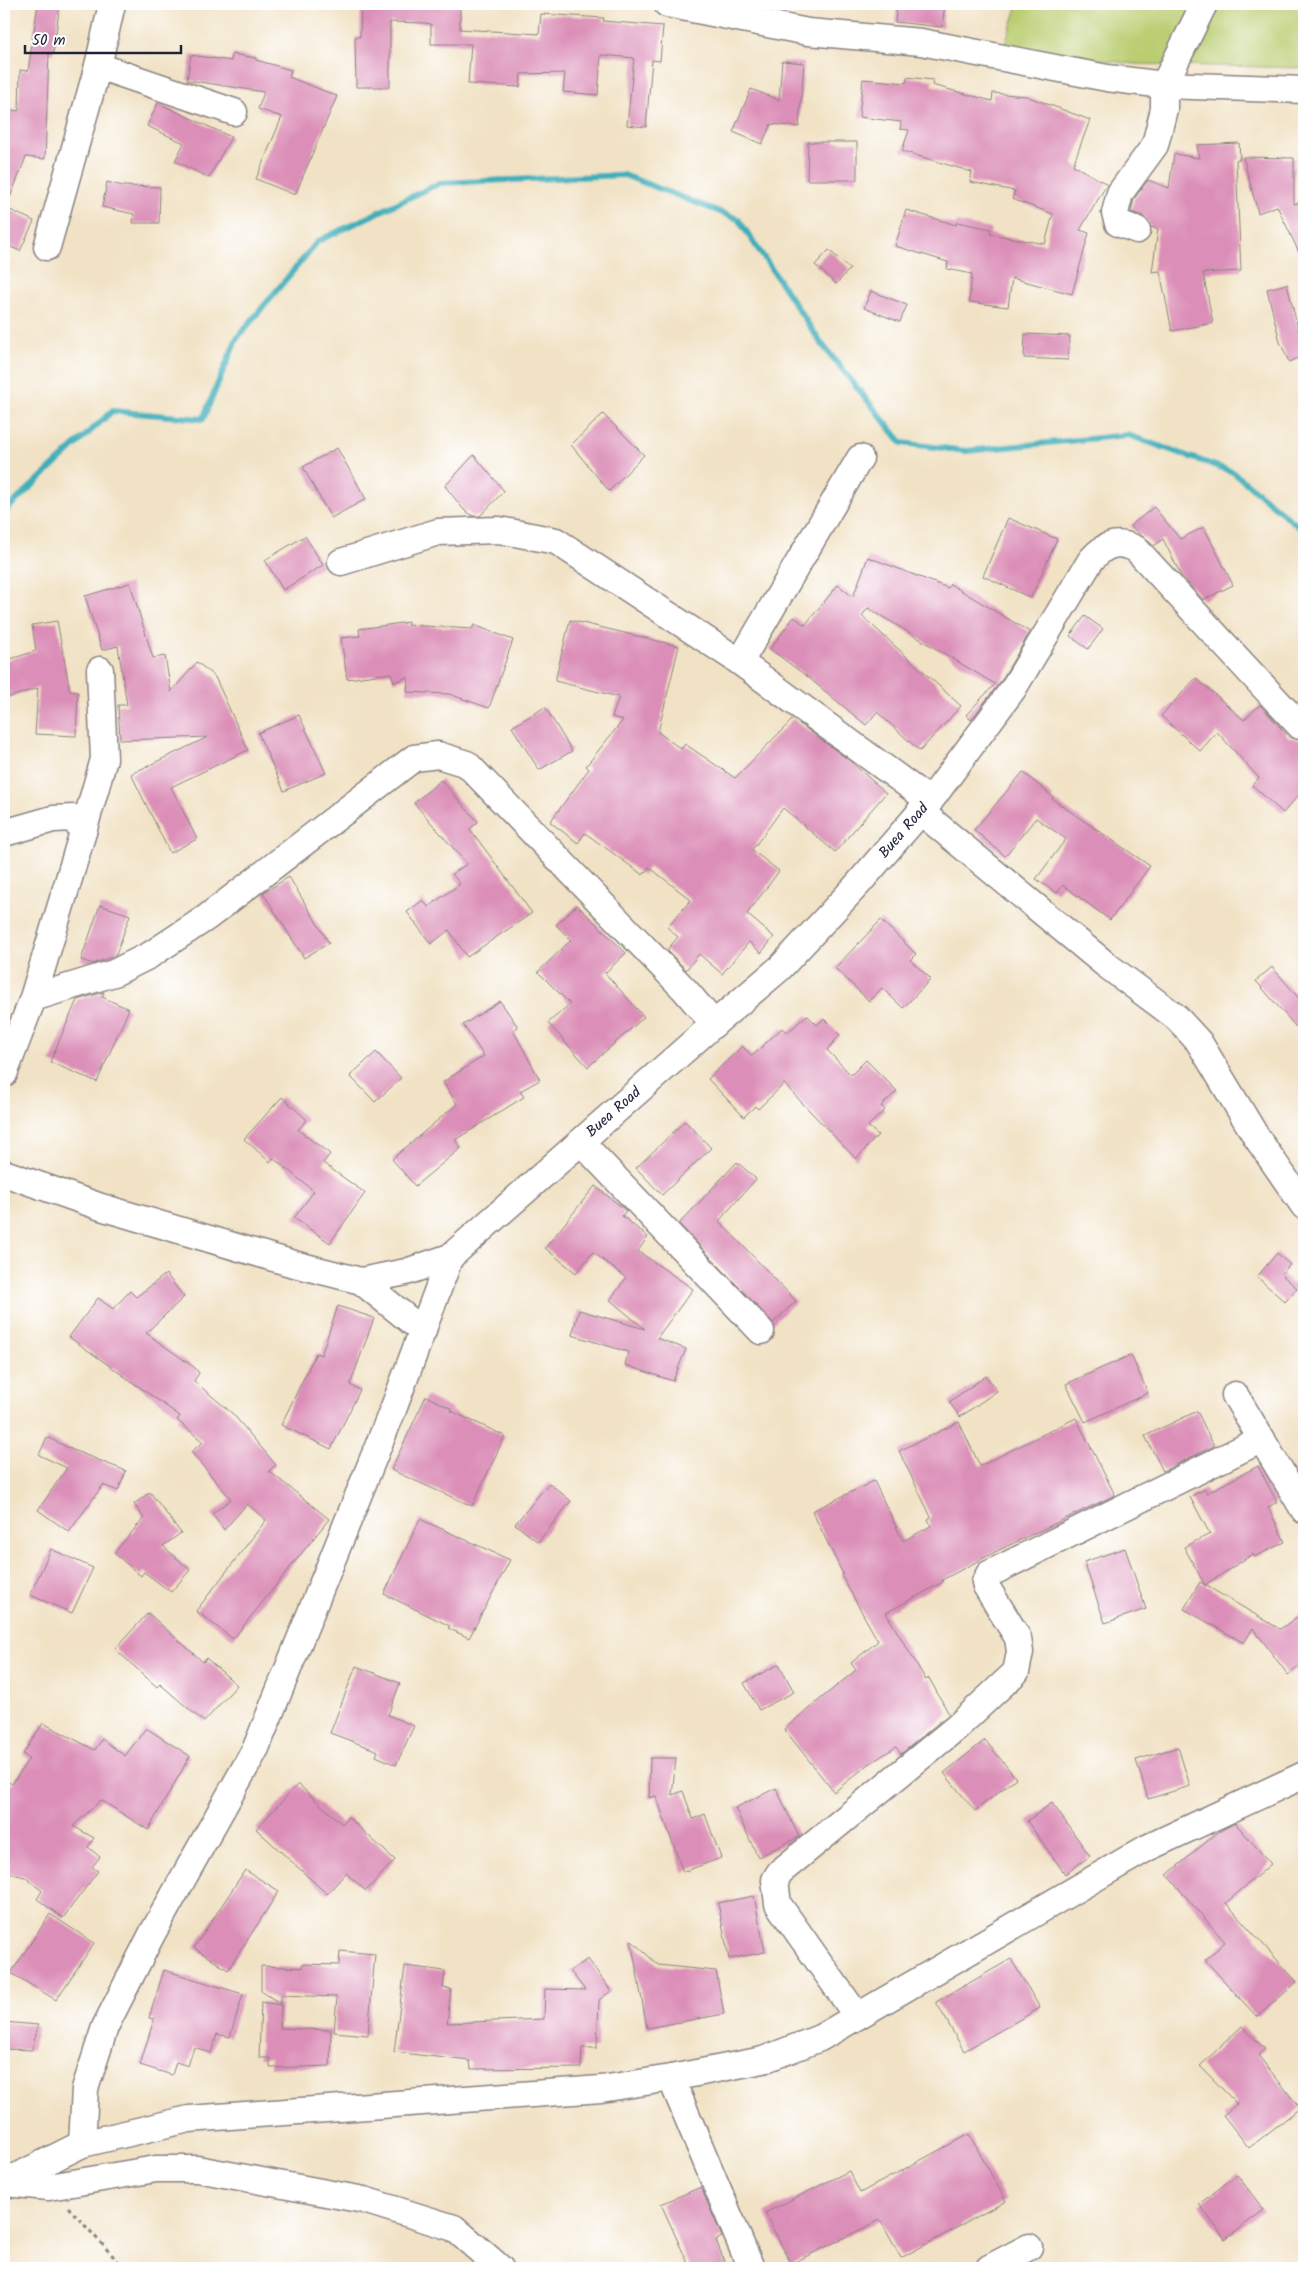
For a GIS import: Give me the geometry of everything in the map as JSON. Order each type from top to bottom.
[{"type":"street","points":[[47,247],[98,66],[112,4]]},
{"type":"street","points":[[667,4],[808,32],[921,42],[1107,78],[1164,84],[1304,90]]},
{"type":"street","points":[[1137,230],[1118,223],[1115,213],[1120,193],[1155,145],[1164,110],[1164,84],[1204,4]]},
{"type":"street","points":[[98,66],[234,112]]},
{"type":"street","points":[[740,662],[860,458]]},
{"type":"street","points":[[341,562],[438,532],[499,530],[556,541],[740,662],[925,806],[1105,964],[1176,1017],[1199,1042],[1261,1145],[1304,1206]]},
{"type":"street","name":"Buea Road","points":[[450,1257],[780,968],[858,884],[925,806],[1013,689],[1091,560],[1100,549],[1110,544],[1124,544],[1136,549],[1300,726]]},
{"type":"street","points":[[4,1074],[33,998],[104,759],[100,670]]},
{"type":"street","points":[[33,998],[114,973],[150,955],[206,918],[414,758],[438,755],[467,764],[685,990],[714,1024]]},
{"type":"street","points":[[4,833],[53,819],[74,818],[83,832]]},
{"type":"street","points":[[581,1142],[761,1331]]},
{"type":"street","points":[[4,1173],[102,1207],[294,1264],[361,1281],[423,1331]]},
{"type":"street","points":[[361,1281],[406,1272],[450,1257]]},
{"type":"street","points":[[82,2144],[85,2089],[105,2027],[152,1934],[256,1748],[423,1331],[450,1257]]},
{"type":"street","points":[[1235,1395],[1304,1510]]},
{"type":"street","points":[[857,2016],[778,1904],[775,1880],[780,1872],[957,1727],[1016,1672],[1020,1652],[1018,1638],[986,1586],[985,1582],[988,1574],[1262,1439]]},
{"type":"street","points":[[4,2183],[82,2144],[189,2120],[601,2089],[764,2060],[820,2038],[1147,1848],[1304,1775]]},
{"type":"street","points":[[671,2078],[751,2268]]},
{"type":"street","points":[[4,2183],[49,2187],[156,2169],[197,2169],[364,2200],[454,2228],[500,2268]]},
{"type":"street","points":[[989,2268],[1029,2247]]},
{"type":"path","points":[[49,2187],[124,2268]]},
{"type":"green space","points":[[1018,4],[1304,4],[1304,68],[1134,64],[1004,47]]},
{"type":"building","points":[[38,4],[60,4],[53,54],[49,53],[45,159],[26,157],[6,208],[34,221],[20,251],[4,244],[4,109],[19,111],[20,70],[28,71]]},
{"type":"building","points":[[361,4],[460,4],[460,29],[539,34],[541,14],[604,18],[603,21],[663,26],[660,61],[652,60],[646,127],[627,125],[634,58],[601,55],[598,95],[563,92],[565,73],[521,74],[520,87],[468,84],[471,44],[431,44],[431,24],[425,23],[390,22],[390,87],[356,87],[355,37],[360,37]]},
{"type":"building","points":[[897,4],[945,4],[942,27],[895,22]]},
{"type":"building","points":[[232,54],[256,58],[256,60],[291,70],[289,77],[337,96],[295,195],[256,179],[282,117],[258,109],[264,92],[187,80],[191,55],[231,61]]},
{"type":"building","points":[[782,61],[804,63],[799,127],[771,124],[762,144],[733,132],[751,89],[779,100]]},
{"type":"building","points":[[907,77],[933,80],[932,85],[992,101],[993,93],[1026,96],[1090,120],[1073,165],[1107,184],[1080,230],[1089,233],[1072,294],[1012,278],[1008,307],[969,302],[972,274],[947,269],[948,262],[895,246],[906,210],[956,225],[957,222],[991,229],[990,234],[1045,244],[1053,214],[1012,199],[1015,191],[970,182],[972,172],[902,151],[909,130],[900,129],[901,122],[859,117],[863,79],[906,83]]},
{"type":"building","points":[[158,103],[231,137],[209,178],[175,161],[184,143],[147,126]]},
{"type":"building","points":[[808,142],[857,142],[857,180],[807,180]]},
{"type":"building","points":[[1239,143],[1240,159],[1236,160],[1241,271],[1203,273],[1213,323],[1172,331],[1160,271],[1152,272],[1158,229],[1151,227],[1143,216],[1131,212],[1134,199],[1148,180],[1169,188],[1174,154],[1199,158],[1197,145]]},
{"type":"building","points":[[1243,157],[1294,158],[1294,204],[1301,202],[1304,214],[1304,263],[1277,206],[1258,213]]},
{"type":"building","points":[[107,182],[123,186],[160,187],[159,223],[133,223],[134,214],[102,207]]},
{"type":"building","points":[[829,250],[850,269],[836,284],[815,265]]},
{"type":"building","points":[[1287,284],[1300,337],[1304,335],[1304,355],[1289,362],[1280,342],[1267,289]]},
{"type":"building","points":[[871,291],[907,305],[900,322],[864,308]]},
{"type":"building","points":[[1025,334],[1070,336],[1068,360],[1024,358]]},
{"type":"building","points":[[603,414],[644,455],[609,491],[571,445]]},
{"type":"building","points":[[337,448],[366,499],[331,518],[303,467]]},
{"type":"building","points":[[474,455],[504,491],[480,516],[473,516],[464,510],[445,486]]},
{"type":"building","points":[[1154,507],[1180,539],[1204,527],[1233,585],[1203,600],[1181,575],[1163,539],[1154,546],[1130,526]]},
{"type":"building","points":[[1008,518],[1057,539],[1031,598],[983,576]]},
{"type":"building","points":[[305,536],[323,565],[283,590],[265,560]]},
{"type":"building","points":[[868,557],[948,588],[950,584],[1030,632],[1001,681],[971,720],[966,715],[995,684],[868,608],[862,616],[961,706],[920,751],[877,712],[866,725],[770,649],[794,617],[805,625],[838,585],[853,597]]},
{"type":"building","points":[[130,583],[153,658],[165,656],[171,692],[197,662],[215,677],[248,750],[171,787],[197,839],[170,853],[131,774],[208,737],[120,740],[118,705],[127,705],[118,646],[102,650],[85,596]]},
{"type":"building","points":[[1085,616],[1103,629],[1088,649],[1070,636]]},
{"type":"building","points":[[570,620],[679,646],[658,732],[681,749],[685,744],[735,778],[793,719],[849,760],[886,793],[835,852],[783,808],[752,850],[779,871],[747,914],[774,937],[761,953],[749,942],[722,974],[699,954],[686,970],[667,950],[678,937],[667,927],[691,900],[649,867],[643,875],[585,833],[578,843],[550,822],[589,769],[586,766],[623,720],[612,717],[619,697],[555,681]]},
{"type":"building","points":[[57,621],[70,691],[78,692],[76,736],[35,734],[38,688],[4,699],[4,661],[36,651],[32,625]]},
{"type":"building","points":[[409,622],[407,625],[472,629],[474,625],[513,640],[489,708],[449,694],[407,692],[408,677],[394,682],[391,673],[347,679],[341,638],[360,636],[359,629]]},
{"type":"building","points":[[1196,678],[1244,720],[1260,705],[1289,737],[1304,741],[1304,789],[1283,813],[1252,785],[1259,778],[1217,732],[1200,751],[1161,716]]},
{"type":"building","points":[[545,707],[572,751],[539,770],[512,727]]},
{"type":"building","points":[[299,715],[326,773],[284,791],[258,733]]},
{"type":"building","points":[[1023,772],[1053,797],[1052,799],[1150,866],[1110,920],[1063,885],[1057,893],[1036,879],[1066,839],[1036,818],[1005,856],[974,830]]},
{"type":"building","points":[[441,780],[478,822],[470,829],[532,913],[467,957],[449,930],[431,944],[407,912],[423,900],[428,907],[460,884],[452,874],[467,864],[414,803]]},
{"type":"building","points":[[289,877],[329,943],[304,958],[263,893]]},
{"type":"building","points":[[100,905],[130,915],[116,955],[93,964],[81,960]]},
{"type":"building","points":[[577,905],[626,953],[605,973],[644,1017],[588,1067],[548,1023],[570,1004],[538,972],[571,940],[556,925]]},
{"type":"building","points":[[881,920],[916,954],[910,960],[931,979],[903,1008],[882,988],[869,1001],[835,968]]},
{"type":"building","points":[[1272,967],[1304,1004],[1304,1019],[1296,1027],[1256,981]]},
{"type":"building","points":[[104,992],[102,997],[129,1009],[97,1082],[50,1062],[77,1000]]},
{"type":"building","points":[[500,1001],[518,1027],[513,1030],[540,1080],[520,1091],[524,1097],[455,1140],[461,1148],[415,1186],[392,1159],[457,1104],[443,1082],[484,1056],[463,1025]]},
{"type":"building","points":[[807,1015],[817,1025],[824,1019],[840,1035],[827,1050],[851,1075],[866,1060],[897,1091],[881,1106],[885,1110],[868,1126],[878,1135],[856,1159],[784,1084],[758,1109],[755,1106],[744,1117],[708,1079],[742,1046],[752,1056],[782,1028],[787,1033]]},
{"type":"building","points":[[376,1052],[401,1078],[375,1102],[350,1076]]},
{"type":"building","points":[[282,1097],[307,1120],[298,1130],[330,1154],[323,1163],[365,1193],[330,1243],[294,1218],[314,1191],[273,1158],[270,1162],[244,1139]]},
{"type":"building","points":[[685,1121],[711,1148],[662,1195],[636,1168]]},
{"type":"building","points":[[737,1162],[756,1179],[719,1221],[796,1301],[773,1323],[679,1224]]},
{"type":"building","points":[[595,1186],[623,1208],[626,1211],[622,1216],[648,1237],[638,1251],[693,1289],[657,1338],[686,1349],[673,1381],[625,1365],[628,1352],[572,1335],[579,1310],[645,1329],[610,1300],[626,1278],[593,1252],[576,1273],[545,1248]]},
{"type":"building","points":[[1277,1253],[1290,1265],[1281,1274],[1297,1288],[1285,1302],[1257,1277]]},
{"type":"building","points":[[166,1274],[184,1297],[146,1333],[194,1367],[199,1373],[194,1381],[233,1414],[276,1465],[269,1471],[329,1519],[233,1639],[196,1611],[266,1520],[247,1504],[224,1530],[212,1514],[231,1499],[191,1452],[203,1442],[177,1420],[180,1416],[69,1337],[98,1298],[113,1309],[130,1291],[136,1297]]},
{"type":"building","points":[[338,1306],[374,1318],[350,1385],[360,1390],[331,1449],[281,1425],[316,1353],[321,1355]]},
{"type":"building","points":[[1131,1355],[1148,1393],[1085,1422],[1066,1384]]},
{"type":"building","points":[[986,1376],[997,1391],[960,1417],[949,1402]]},
{"type":"building","points":[[426,1396],[452,1409],[451,1411],[505,1436],[472,1506],[391,1470]]},
{"type":"building","points":[[1197,1411],[1214,1446],[1163,1471],[1145,1436]]},
{"type":"building","points":[[1076,1418],[1115,1495],[995,1552],[886,1613],[926,1680],[929,1678],[949,1714],[901,1754],[896,1747],[869,1764],[834,1792],[784,1729],[856,1670],[851,1663],[878,1641],[841,1575],[843,1574],[812,1511],[874,1481],[903,1541],[931,1526],[928,1519],[931,1517],[899,1451],[959,1422],[980,1466]]},
{"type":"building","points":[[47,1437],[73,1450],[126,1471],[118,1491],[103,1485],[69,1532],[38,1510],[67,1468],[39,1455]]},
{"type":"building","points":[[1258,1466],[1277,1502],[1268,1507],[1285,1542],[1254,1557],[1253,1554],[1205,1585],[1184,1547],[1210,1534],[1190,1497],[1205,1489],[1207,1493]]},
{"type":"building","points":[[549,1483],[571,1501],[538,1542],[515,1524]]},
{"type":"building","points":[[150,1492],[181,1533],[163,1546],[190,1570],[171,1592],[144,1572],[141,1576],[114,1553],[144,1518],[134,1504]]},
{"type":"building","points":[[420,1519],[510,1560],[469,1638],[448,1628],[450,1626],[384,1594]]},
{"type":"building","points":[[1125,1548],[1146,1609],[1105,1623],[1084,1562]]},
{"type":"building","points":[[51,1549],[93,1568],[72,1613],[30,1595]]},
{"type":"building","points":[[1200,1582],[1280,1629],[1304,1612],[1304,1663],[1288,1675],[1253,1628],[1244,1643],[1184,1609]]},
{"type":"building","points":[[148,1613],[203,1662],[206,1658],[237,1685],[204,1722],[160,1684],[157,1687],[115,1649]]},
{"type":"building","points":[[779,1664],[794,1692],[759,1710],[744,1683]]},
{"type":"building","points":[[356,1666],[400,1683],[388,1715],[414,1726],[396,1765],[376,1756],[378,1751],[330,1733]]},
{"type":"building","points":[[43,1723],[95,1750],[102,1739],[125,1756],[146,1728],[190,1756],[148,1830],[101,1800],[73,1826],[94,1838],[88,1847],[100,1857],[92,1867],[98,1871],[63,1918],[37,1899],[42,1891],[25,1877],[4,1872],[4,1780],[12,1784],[29,1759],[23,1754]]},
{"type":"building","points":[[985,1740],[1016,1778],[975,1811],[944,1773]]},
{"type":"building","points":[[1178,1747],[1190,1786],[1148,1799],[1136,1760]]},
{"type":"building","points":[[650,1758],[676,1758],[672,1795],[683,1791],[693,1819],[705,1814],[721,1858],[683,1872],[656,1796],[649,1798]]},
{"type":"building","points":[[298,1784],[342,1824],[348,1817],[395,1860],[366,1891],[346,1873],[327,1894],[256,1829]]},
{"type":"building","points":[[776,1788],[799,1837],[758,1857],[735,1808]]},
{"type":"building","points":[[1052,1803],[1090,1856],[1065,1874],[1027,1821]]},
{"type":"building","points":[[1235,1823],[1271,1864],[1226,1903],[1297,1982],[1257,2017],[1205,1960],[1225,1942],[1167,1875],[1218,1832]]},
{"type":"building","points":[[245,1870],[279,1891],[228,1970],[194,1948]]},
{"type":"building","points":[[754,1896],[765,1952],[729,1959],[718,1903]]},
{"type":"building","points":[[50,1914],[94,1943],[56,2000],[11,1973]]},
{"type":"building","points":[[631,1940],[658,1965],[716,1971],[724,2014],[647,2028]]},
{"type":"building","points":[[340,1951],[375,1954],[368,2035],[334,2032],[337,1997],[281,1995],[281,2004],[261,1991],[261,1966],[302,1968],[302,1964],[339,1965]]},
{"type":"building","points":[[588,1959],[611,1991],[599,2000],[597,2048],[582,2048],[581,2068],[471,2069],[470,2061],[394,2052],[405,1966],[445,1971],[443,1988],[451,1989],[447,2023],[544,2019],[545,1989],[585,1990],[570,1971]]},
{"type":"building","points":[[1011,1959],[1040,2008],[964,2051],[936,2002]]},
{"type":"building","points":[[164,1970],[243,1994],[230,2037],[217,2034],[211,2053],[194,2047],[188,2066],[176,2062],[172,2075],[140,2065],[154,2019],[149,2018]]},
{"type":"building","points":[[261,2002],[281,2005],[280,2028],[331,2030],[330,2066],[270,2068],[270,2058],[259,2058]]},
{"type":"building","points":[[4,2022],[38,2025],[32,2050],[4,2049]]},
{"type":"building","points":[[1242,2026],[1265,2049],[1258,2055],[1300,2108],[1249,2148],[1223,2115],[1237,2104],[1200,2066]]},
{"type":"building","points":[[969,2134],[1006,2201],[901,2258],[880,2220],[791,2264],[765,2213],[849,2171],[860,2193]]},
{"type":"building","points":[[1237,2175],[1264,2210],[1225,2239],[1199,2204]]},
{"type":"building","points":[[701,2187],[722,2237],[716,2240],[727,2268],[690,2268],[661,2204]]},
{"type":"waterway","points":[[4,512],[112,411],[203,419],[237,338],[318,241],[440,183],[624,175],[738,219],[821,343],[902,443],[966,451],[1128,435],[1233,472],[1304,531]]}]
